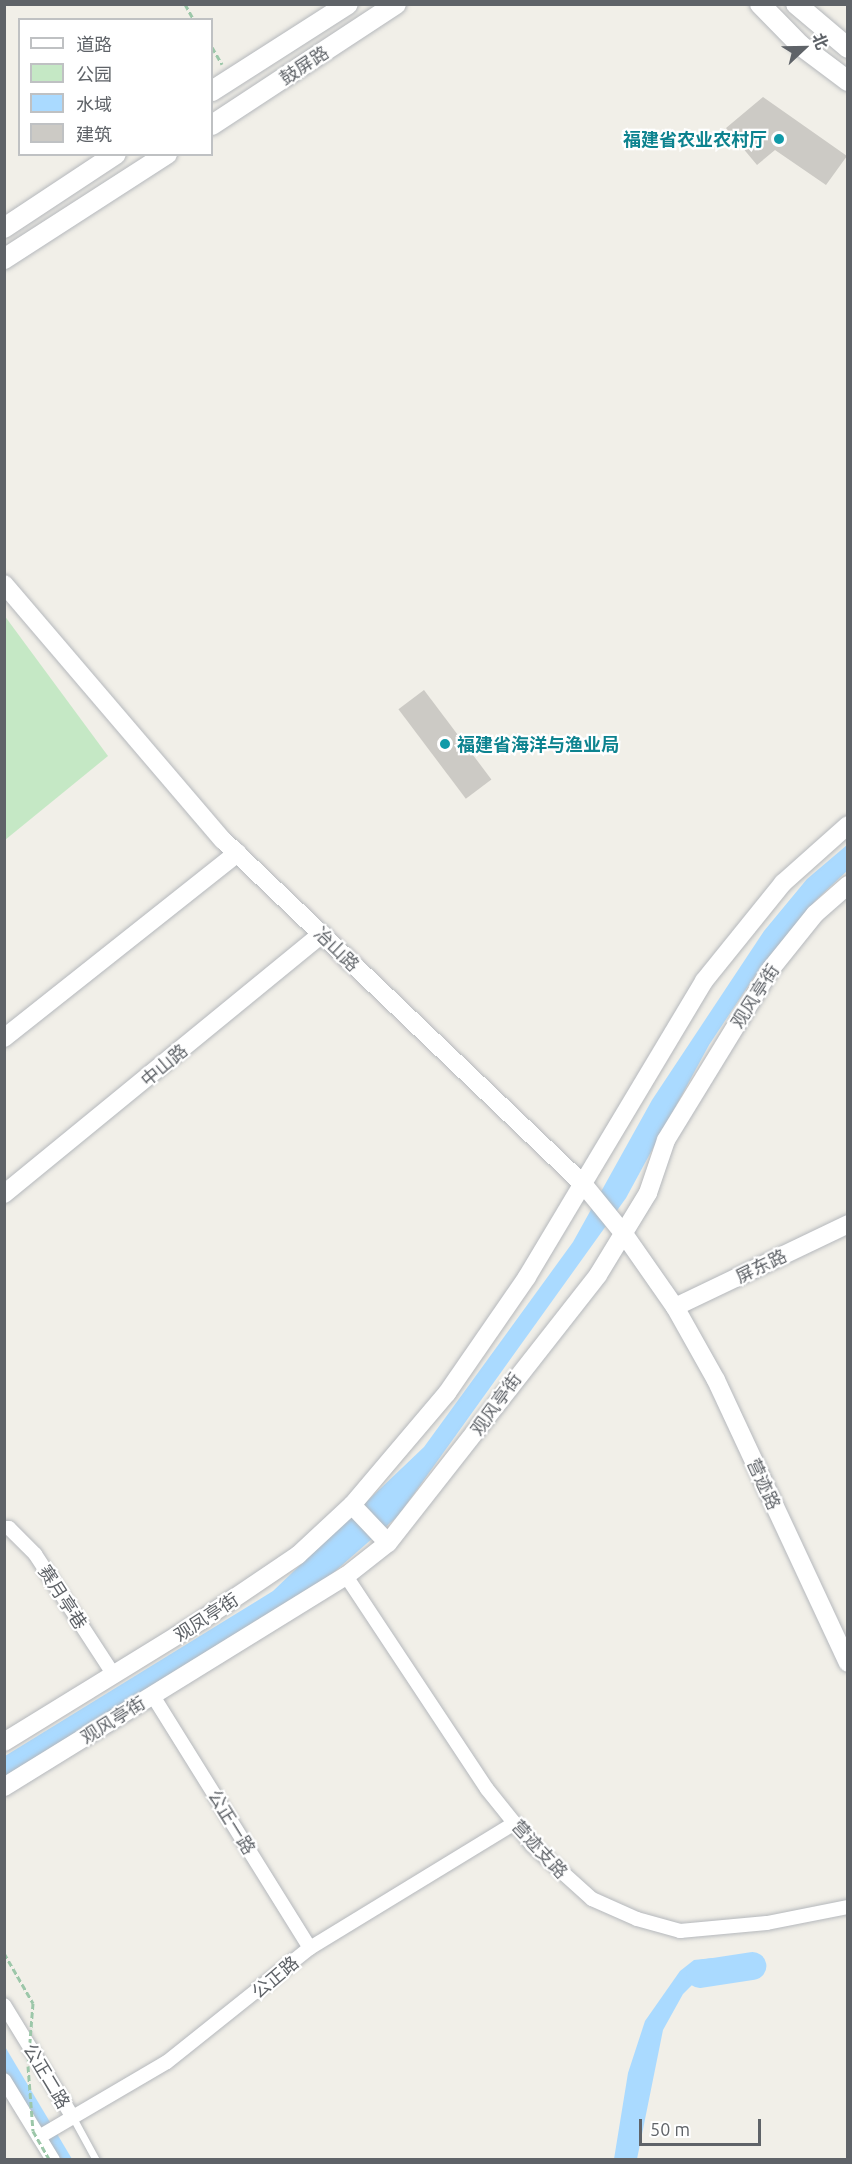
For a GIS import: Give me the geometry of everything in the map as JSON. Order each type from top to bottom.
[{"type":"main road","name":"鼓屏路","points":[[213,91],[348,4]]},
{"type":"main road","name":"鼓屏路","points":[[213,124],[396,4]]},
{"type":"main road","points":[[760,4],[800,45],[848,81]]},
{"type":"main road","points":[[796,4],[848,48]]},
{"type":"main road","points":[[4,228],[113,156]]},
{"type":"main road","points":[[4,259],[164,156]]},
{"type":"street","name":"冶山路","points":[[4,584],[237,854],[584,1185],[624,1234],[675,1307]]},
{"type":"street","points":[[584,1185],[704,981],[783,883],[848,825]]},
{"type":"street","points":[[4,1038],[237,854]]},
{"type":"street","name":"观风亭街","points":[[4,1787],[346,1576],[388,1543],[598,1275],[648,1193],[666,1140],[770,970],[815,914],[848,885]]},
{"type":"street","name":"中山路","points":[[4,1194],[322,934]]},
{"type":"street","name":"观凤亭街","points":[[4,1742],[114,1675],[298,1555],[352,1505],[447,1393],[584,1185]]},
{"type":"street","name":"屏东路","points":[[675,1307],[848,1224]]},
{"type":"street","name":"营迹路","points":[[675,1307],[716,1380],[848,1663]]},
{"type":"street","points":[[352,1505],[388,1543]]},
{"type":"street","name":"赛月亭巷","points":[[4,1528],[9,1528],[34,1554],[114,1675]]},
{"type":"street","name":"营迹支路","points":[[346,1576],[487,1789],[562,1875],[592,1899],[637,1919],[680,1931],[767,1923],[848,1907]]},
{"type":"street","name":"公正一路","points":[[153,1695],[310,1947]]},
{"type":"street","name":"公正路","points":[[39,2137],[167,2062],[310,1947],[515,1823]]},
{"type":"street","name":"公正二路","points":[[4,2005],[72,2116]]},
{"type":"street","points":[[4,2080],[51,2160]]},
{"type":"lane","points":[[72,2116],[96,2160]]},
{"type":"path","points":[[185,4],[193,18]]},
{"type":"path","points":[[4,1953],[33,2002],[28,2066],[33,2131],[51,2160]]},
{"type":"green space","points":[[4,615],[108,756],[5,840],[4,840]]},
{"type":"water","points":[[847,845],[847,871],[816,900],[760,968],[709,1045],[626,1198],[398,1516],[324,1581],[5,1778],[5,1756],[273,1591],[424,1447],[573,1242],[652,1100],[764,931],[807,879]]},
{"type":"water","points":[[737,1959],[739,1979],[707,1979],[693,1984],[683,1994],[663,2030],[637,2159],[614,2159],[628,2073],[645,2021],[680,1971],[694,1960]]},
{"type":"water","points":[[4,2045],[72,2159],[55,2159],[5,2073]]},
{"type":"building","name":"福建省农业农村厅","points":[[763,97],[847,156],[826,185],[775,150],[757,165],[726,128]]},
{"type":"building","name":"福建省海洋与渔业局","points":[[424,690],[491,779],[466,799],[398,709]]},
{"type":"waterway","points":[[700,1974],[752,1966]]},
{"type":"place","name":"福建省农业农村厅","points":[[779,139]]},
{"type":"place","name":"福建省海洋与渔业局","points":[[445,744]]}]
